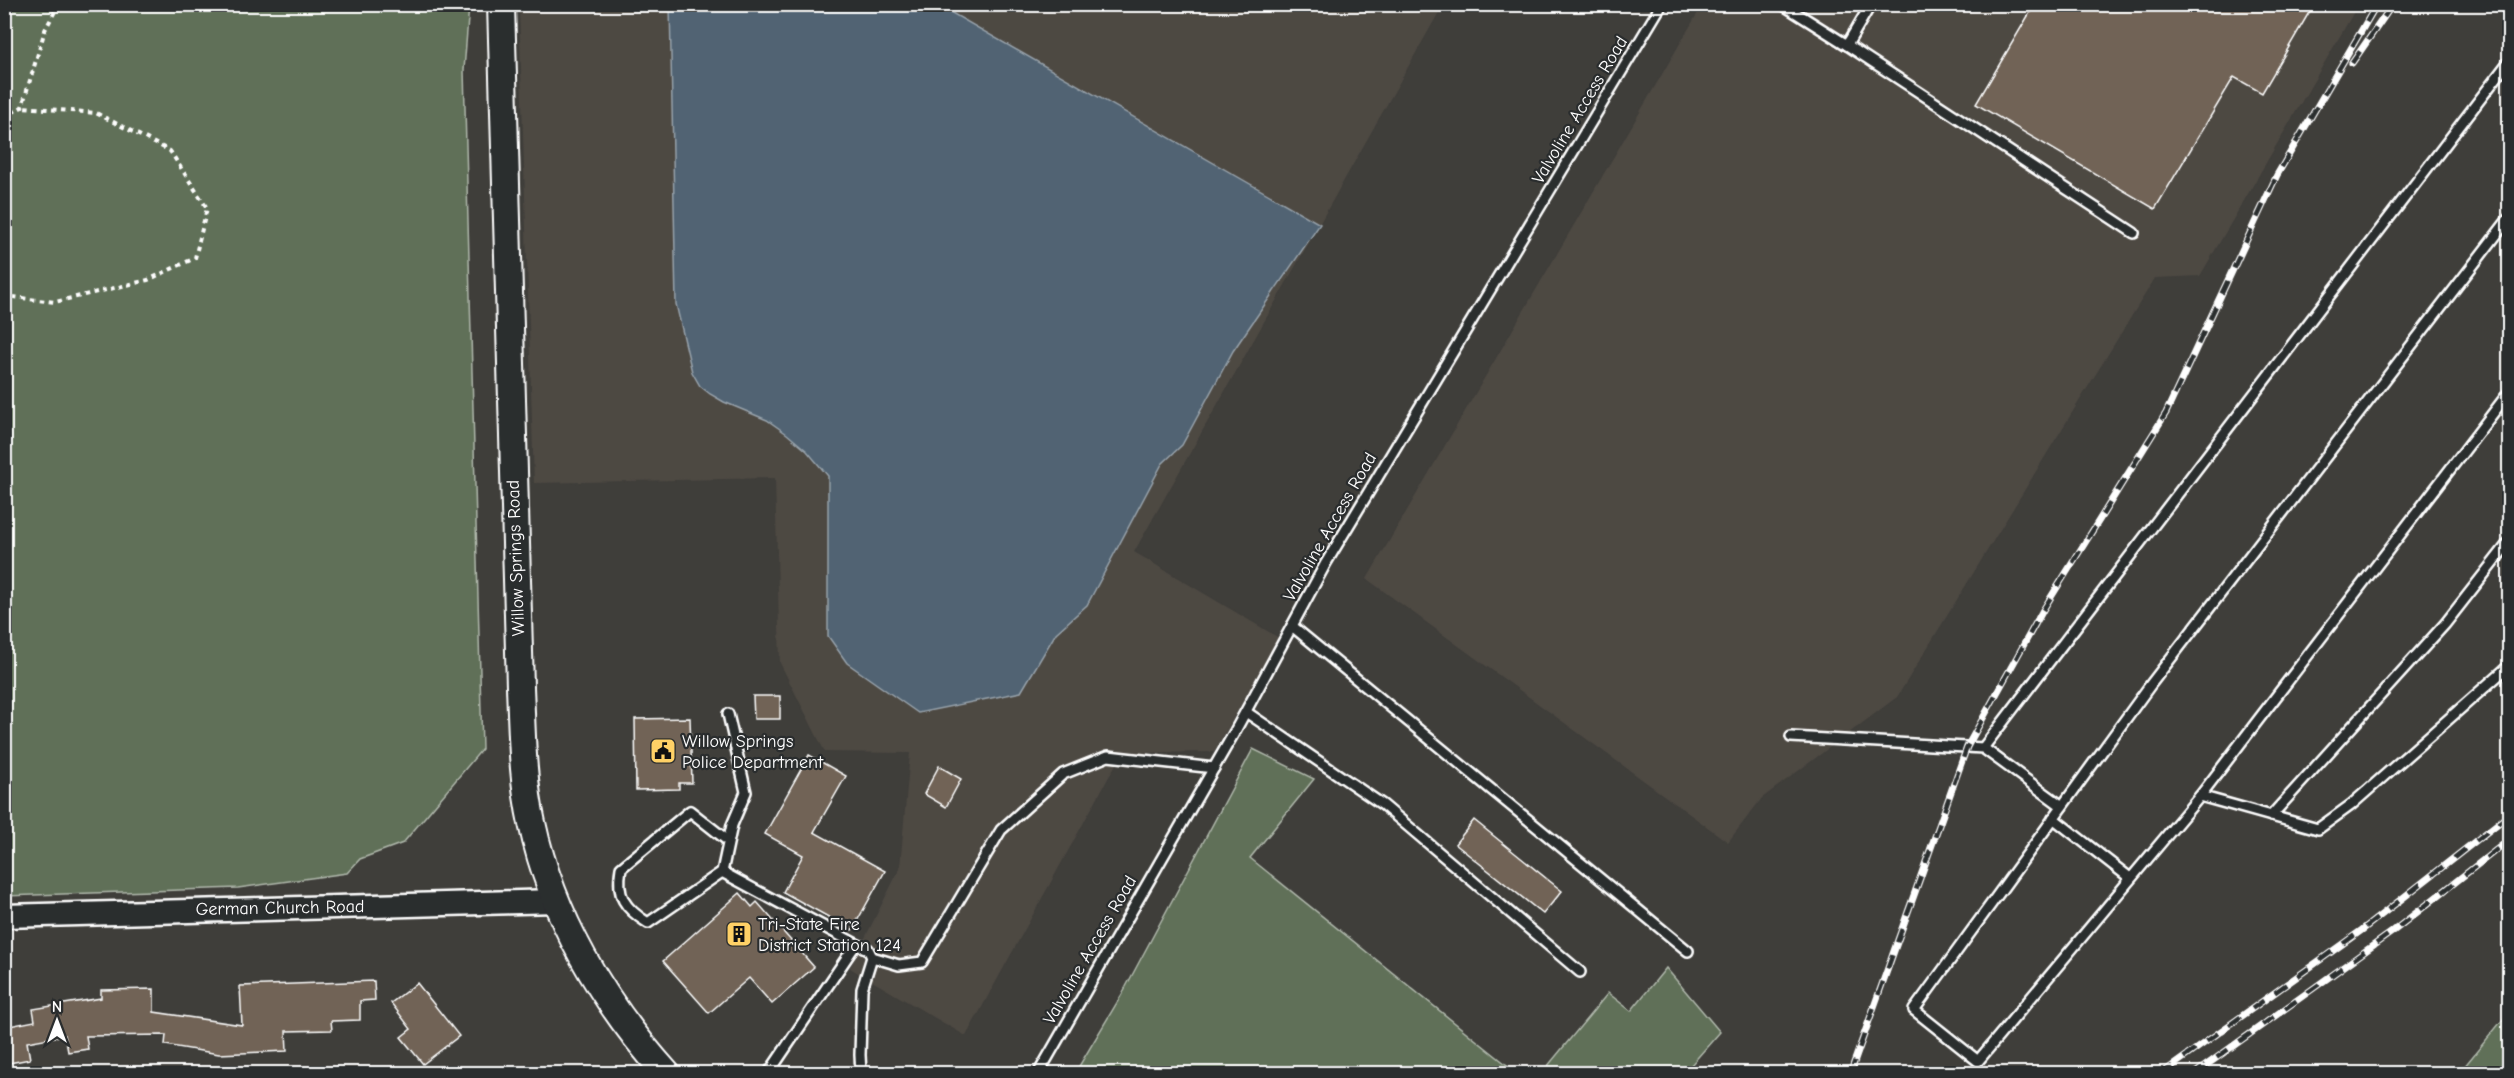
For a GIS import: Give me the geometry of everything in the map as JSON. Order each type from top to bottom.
[{"type":"main road","name":"Willow Springs Road","points":[[501,4],[524,755],[531,823],[556,901],[600,987],[622,1019],[667,1074]]},
{"type":"street","name":"German Church Road","points":[[4,916],[556,901]]},
{"type":"lane","name":"Valvoline Access Road","points":[[1038,1074],[1246,712],[1332,553],[1662,4]]},
{"type":"lane","points":[[1782,4],[2134,233]]},
{"type":"lane","points":[[1847,45],[1871,4]]},
{"type":"lane","points":[[1983,748],[2510,60]]},
{"type":"lane","points":[[2510,217],[2158,675],[1914,1010],[1978,1061],[2200,795],[2510,391]]},
{"type":"lane","points":[[2271,816],[2445,624],[2510,541]]},
{"type":"lane","points":[[1292,626],[1688,951]]},
{"type":"lane","points":[[2200,795],[2318,830],[2351,805],[2510,665]]},
{"type":"lane","points":[[1246,712],[1383,805],[1580,972]]},
{"type":"lane","points":[[728,714],[746,792],[732,825],[722,872],[648,923],[628,911],[618,886],[621,868],[690,812],[728,841]]},
{"type":"lane","points":[[1791,736],[1983,748],[2062,806]]},
{"type":"lane","points":[[722,872],[868,950],[872,957],[899,965],[922,962],[1001,830],[1063,774],[1108,756],[1214,768]]},
{"type":"lane","points":[[2053,818],[2130,878]]},
{"type":"lane","points":[[768,1074],[856,944]]},
{"type":"lane","points":[[861,1074],[862,989],[872,957]]},
{"type":"path","points":[[22,107],[45,30],[59,4]]},
{"type":"path","points":[[4,117],[22,107],[96,113],[170,152],[207,208],[195,258],[148,280],[55,302],[4,296]]},
{"type":"shaded area","points":[[519,5],[1443,5],[1134,552],[1279,638],[1214,752],[1122,753],[966,1036],[850,968],[900,868],[910,753],[825,752],[780,663],[775,478],[534,483]]},
{"type":"shaded area","points":[[1691,5],[2358,5],[2200,276],[2155,278],[1897,697],[1762,798],[1728,842],[1367,579],[1699,11]]},
{"type":"green space","points":[[4,5],[469,5],[464,70],[482,749],[403,843],[360,859],[347,873],[238,888],[5,896]]},
{"type":"green space","points":[[1253,749],[1314,779],[1250,858],[1517,1073],[1075,1073],[1121,996]]},
{"type":"green space","points":[[1666,968],[1720,1032],[1684,1073],[1542,1073],[1608,993],[1631,1011]]},
{"type":"green space","points":[[2509,1012],[2509,1073],[2459,1073]]},
{"type":"water","points":[[670,5],[938,5],[1320,224],[1233,351],[1182,445],[1162,464],[1087,605],[1056,633],[1021,692],[918,713],[847,663],[828,636],[828,476],[807,451],[787,434],[767,420],[710,394],[700,386],[692,372],[676,304]]},
{"type":"building","points":[[2035,4],[2314,4],[2262,93],[2234,77],[2155,209],[1976,104]]},
{"type":"building","points":[[753,696],[780,696],[780,719],[754,719]]},
{"type":"building","name":"Willow Springs Police Department","points":[[690,718],[692,783],[679,783],[679,789],[636,790],[635,719]]},
{"type":"building","points":[[809,755],[846,776],[814,832],[885,871],[852,930],[783,892],[803,855],[765,834]]},
{"type":"building","points":[[939,766],[961,779],[946,807],[924,794]]},
{"type":"building","points":[[1474,820],[1562,891],[1543,914],[1455,844]]},
{"type":"building","name":"Tri-State Fire District Station 124","points":[[740,893],[752,907],[757,902],[814,967],[772,1004],[749,978],[709,1013],[663,961]]},
{"type":"building","points":[[374,981],[375,1000],[360,1001],[360,1020],[331,1021],[332,1030],[286,1031],[287,1051],[219,1054],[165,1045],[166,1035],[86,1036],[88,1049],[68,1052],[65,1035],[27,1042],[30,1059],[4,1064],[4,1027],[35,1021],[33,1009],[101,998],[101,990],[154,989],[154,1012],[242,1025],[240,986]]},
{"type":"building","points":[[417,983],[459,1036],[423,1064],[401,1037],[411,1029],[391,1003]]},
{"type":"railway","points":[[1850,1074],[1967,747],[2043,610],[2166,413],[2277,175],[2377,4]]},
{"type":"railway","points":[[2352,63],[2393,4]]},
{"type":"railway","points":[[2161,1074],[2362,930],[2510,814]]},
{"type":"railway","points":[[2194,1074],[2392,932],[2510,839]]},
{"type":"place","name":"Willow Springs Police Department","points":[[663,751]]},
{"type":"place","name":"Tri-State Fire District Station 124","points":[[739,934]]}]
